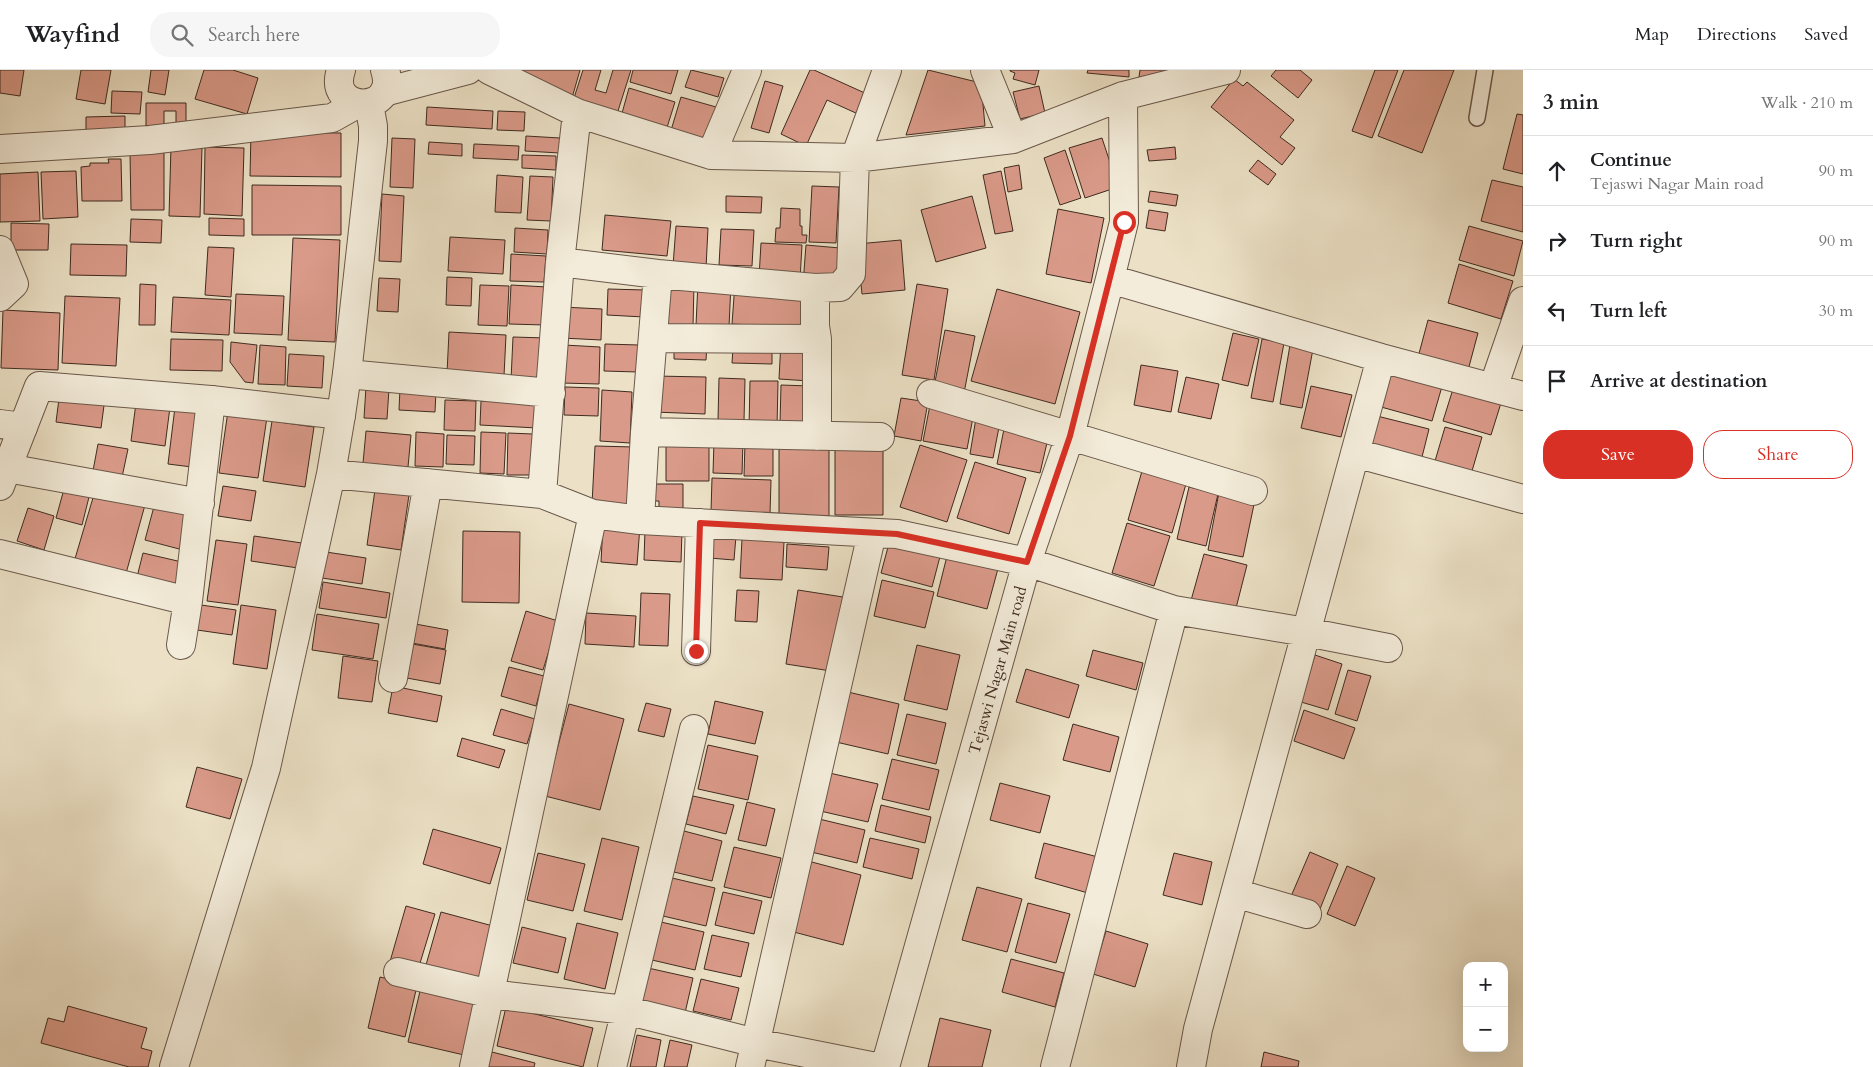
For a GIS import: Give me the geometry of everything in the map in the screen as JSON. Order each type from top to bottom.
[{"type":"street","points":[[340,70],[340,87],[349,100],[374,92],[468,70]]},
{"type":"street","points":[[489,70],[577,113],[711,155],[855,158],[1013,139],[1123,96],[1226,70]]},
{"type":"street","points":[[711,155],[746,70]]},
{"type":"street","points":[[560,262],[658,274],[816,288],[840,287],[851,274],[855,158],[887,70]]},
{"type":"street","points":[[985,70],[1013,139]]},
{"type":"street","points":[[0,149],[150,140],[332,118],[374,92]]},
{"type":"street","points":[[174,1067],[266,768],[331,474],[347,374],[373,141],[374,92]]},
{"type":"street","name":"Tejaswi Nagar Main road","points":[[885,1067],[1027,562],[1070,436],[1124,222],[1123,96]]},
{"type":"street","points":[[542,494],[560,262],[577,113]]},
{"type":"street","points":[[0,250],[14,284],[0,297]]},
{"type":"street","points":[[640,520],[658,274]]},
{"type":"street","points":[[1110,279],[1381,358],[1523,396]]},
{"type":"street","points":[[816,288],[817,436]]},
{"type":"street","points":[[1493,388],[1523,301]]},
{"type":"street","points":[[653,338],[817,339]]},
{"type":"street","points":[[1190,1067],[1198,1029],[1381,358]]},
{"type":"street","points":[[347,374],[551,392]]},
{"type":"street","points":[[200,503],[3,477],[11,425],[39,386],[211,400],[341,415]]},
{"type":"street","points":[[931,394],[1253,491]]},
{"type":"street","points":[[181,645],[200,503],[211,400]]},
{"type":"street","points":[[645,432],[880,437]]},
{"type":"street","points":[[1355,453],[1523,499]]},
{"type":"street","points":[[331,474],[542,494],[593,514],[640,520],[897,534],[1027,562],[1174,610],[1388,648]]},
{"type":"street","points":[[393,678],[428,483]]},
{"type":"street","points":[[474,1067],[593,514]]},
{"type":"street","points":[[696,651],[700,523]]},
{"type":"street","points":[[753,1055],[872,533]]},
{"type":"street","points":[[0,554],[188,601]]},
{"type":"street","points":[[1055,1067],[1174,610]]},
{"type":"street","points":[[612,1067],[694,729]]},
{"type":"street","points":[[1235,893],[1307,914]]},
{"type":"street","points":[[398,972],[491,994],[625,1010],[753,1055],[876,1067]]},
{"type":"lane","points":[[1477,118],[1485,70]]},
{"type":"building","points":[[0,70],[24,70],[20,96],[0,93]]},
{"type":"building","points":[[81,70],[111,70],[105,104],[76,99]]},
{"type":"building","points":[[151,70],[169,70],[165,95],[148,92]]},
{"type":"building","points":[[204,70],[233,70],[258,78],[247,114],[195,99]]},
{"type":"building","points":[[523,70],[580,70],[572,98],[519,83]]},
{"type":"building","points":[[583,70],[601,70],[595,90],[606,93],[613,70],[631,70],[617,114],[573,101]]},
{"type":"building","points":[[633,70],[678,70],[671,94],[630,82]]},
{"type":"building","points":[[691,70],[724,78],[718,97],[685,87]]},
{"type":"building","points":[[810,70],[814,70],[867,94],[858,114],[827,100],[806,146],[781,134]]},
{"type":"building","points":[[928,70],[981,83],[985,126],[906,135]]},
{"type":"building","points":[[1010,70],[1039,70],[1035,85],[1013,79],[1015,73]]},
{"type":"building","points":[[1088,70],[1129,70],[1129,77],[1087,73]]},
{"type":"building","points":[[1140,70],[1171,70],[1169,82],[1139,77]]},
{"type":"building","points":[[1276,70],[1300,70],[1312,80],[1298,98],[1271,76]]},
{"type":"building","points":[[1375,70],[1398,70],[1372,138],[1352,131]]},
{"type":"building","points":[[1404,70],[1454,70],[1422,153],[1378,136]]},
{"type":"building","points":[[1234,79],[1243,86],[1247,82],[1294,120],[1280,137],[1295,148],[1282,165],[1211,107]]},
{"type":"building","points":[[765,81],[783,86],[769,133],[751,128]]},
{"type":"building","points":[[1039,86],[1045,113],[1020,119],[1013,92]]},
{"type":"building","points":[[629,88],[675,102],[664,137],[619,124]]},
{"type":"building","points":[[112,91],[142,92],[140,114],[111,113]]},
{"type":"building","points":[[681,97],[716,107],[704,148],[669,137]]},
{"type":"building","points":[[146,103],[186,103],[186,126],[176,126],[176,111],[164,111],[164,126],[146,126]]},
{"type":"building","points":[[427,107],[493,111],[492,129],[426,125]]},
{"type":"building","points":[[498,111],[525,112],[524,131],[497,130]]},
{"type":"building","points":[[1517,114],[1523,115],[1523,174],[1503,169]]},
{"type":"building","points":[[125,116],[125,135],[86,136],[86,117]]},
{"type":"building","points":[[251,132],[341,133],[341,177],[250,176]]},
{"type":"building","points":[[526,136],[560,138],[560,153],[525,151]]},
{"type":"building","points":[[392,138],[415,139],[413,188],[390,187]]},
{"type":"building","points":[[1102,138],[1118,187],[1085,198],[1069,148]]},
{"type":"building","points":[[429,142],[462,144],[462,156],[428,154]]},
{"type":"building","points":[[474,144],[519,146],[518,160],[473,158]]},
{"type":"building","points":[[171,147],[202,148],[200,217],[169,216]]},
{"type":"building","points":[[205,147],[244,148],[242,216],[204,214]]},
{"type":"building","points":[[1175,147],[1176,159],[1149,161],[1147,150]]},
{"type":"building","points":[[1065,150],[1081,198],[1060,205],[1044,158]]},
{"type":"building","points":[[164,152],[164,210],[131,210],[130,153]]},
{"type":"building","points":[[522,155],[556,156],[556,170],[522,168]]},
{"type":"building","points":[[108,159],[121,159],[122,201],[82,201],[81,167],[90,166],[90,163],[109,163]]},
{"type":"building","points":[[1258,160],[1276,174],[1268,185],[1249,171]]},
{"type":"building","points":[[1019,165],[1022,189],[1008,192],[1004,168]]},
{"type":"building","points":[[76,171],[78,217],[43,219],[41,172]]},
{"type":"building","points":[[1001,171],[1013,231],[995,234],[983,175]]},
{"type":"building","points":[[38,172],[40,221],[0,222],[0,174]]},
{"type":"building","points":[[497,175],[523,177],[521,213],[495,212]]},
{"type":"building","points":[[530,176],[553,177],[551,221],[527,220]]},
{"type":"building","points":[[1492,180],[1523,187],[1523,232],[1481,221]]},
{"type":"building","points":[[252,185],[341,186],[341,235],[252,235]]},
{"type":"building","points":[[812,186],[839,187],[836,243],[809,242]]},
{"type":"building","points":[[1150,191],[1178,195],[1176,206],[1148,202]]},
{"type":"building","points":[[382,194],[404,196],[401,262],[379,261]]},
{"type":"building","points":[[726,196],[762,197],[761,213],[726,212]]},
{"type":"building","points":[[972,196],[986,248],[936,262],[921,210]]},
{"type":"building","points":[[781,208],[800,209],[800,226],[802,226],[802,235],[807,235],[806,243],[775,242],[776,228],[780,228]]},
{"type":"building","points":[[1058,209],[1104,218],[1091,283],[1046,274]]},
{"type":"building","points":[[1149,210],[1168,213],[1165,231],[1146,228]]},
{"type":"building","points":[[605,215],[671,221],[667,256],[602,250]]},
{"type":"building","points":[[209,218],[244,219],[244,236],[209,235]]},
{"type":"building","points":[[131,219],[162,220],[161,243],[130,242]]},
{"type":"building","points":[[11,223],[49,224],[48,250],[11,250]]},
{"type":"building","points":[[676,226],[708,228],[706,268],[673,266]]},
{"type":"building","points":[[1469,226],[1523,241],[1514,276],[1459,260]]},
{"type":"building","points":[[515,228],[548,230],[547,254],[514,252]]},
{"type":"building","points":[[721,229],[754,230],[752,266],[719,265]]},
{"type":"building","points":[[450,237],[505,240],[503,274],[448,271]]},
{"type":"building","points":[[293,238],[340,240],[335,342],[288,340]]},
{"type":"building","points":[[901,240],[905,290],[862,294],[857,244]]},
{"type":"building","points":[[761,243],[802,245],[800,280],[759,278]]},
{"type":"building","points":[[71,244],[127,245],[126,276],[70,275]]},
{"type":"building","points":[[806,245],[840,248],[837,287],[803,284]]},
{"type":"building","points":[[208,247],[234,248],[231,297],[205,295]]},
{"type":"building","points":[[511,254],[546,256],[544,282],[510,281]]},
{"type":"building","points":[[1459,264],[1513,281],[1501,319],[1448,303]]},
{"type":"building","points":[[447,277],[472,278],[471,306],[446,305]]},
{"type":"building","points":[[379,278],[400,279],[398,312],[377,311]]},
{"type":"building","points":[[698,282],[731,284],[729,327],[696,325]]},
{"type":"building","points":[[666,283],[694,284],[693,327],[664,326]]},
{"type":"building","points":[[735,283],[811,298],[810,328],[732,324]]},
{"type":"building","points":[[140,284],[156,285],[155,325],[139,325]]},
{"type":"building","points":[[917,284],[948,289],[934,380],[902,375]]},
{"type":"building","points":[[480,285],[509,286],[507,326],[478,325]]},
{"type":"building","points":[[511,285],[547,287],[545,325],[509,324]]},
{"type":"building","points":[[608,289],[645,290],[644,317],[607,315]]},
{"type":"building","points":[[997,289],[1080,312],[1055,404],[971,381]]},
{"type":"building","points":[[236,294],[284,296],[282,335],[234,333]]},
{"type":"building","points":[[65,296],[120,298],[116,366],[62,363]]},
{"type":"building","points":[[173,297],[231,300],[229,335],[171,332]]},
{"type":"building","points":[[562,307],[602,309],[601,340],[562,338]]},
{"type":"building","points":[[3,310],[60,313],[58,370],[1,368]]},
{"type":"building","points":[[1428,320],[1478,333],[1467,374],[1417,361]]},
{"type":"building","points":[[945,330],[975,336],[964,393],[934,387]]},
{"type":"building","points":[[449,332],[506,335],[504,376],[447,373]]},
{"type":"building","points":[[1233,333],[1259,339],[1248,386],[1222,380]]},
{"type":"building","points":[[513,337],[547,338],[545,382],[511,380]]},
{"type":"building","points":[[171,339],[223,340],[222,371],[170,370]]},
{"type":"building","points":[[1262,339],[1284,343],[1273,402],[1251,398]]},
{"type":"building","points":[[781,341],[812,342],[810,381],[779,379]]},
{"type":"building","points":[[231,342],[257,345],[253,383],[245,382],[230,362]]},
{"type":"building","points":[[674,343],[707,344],[706,360],[674,359]]},
{"type":"building","points":[[605,344],[639,345],[638,372],[604,371]]},
{"type":"building","points":[[260,345],[286,347],[285,385],[258,384]]},
{"type":"building","points":[[564,345],[600,347],[599,384],[562,383]]},
{"type":"building","points":[[1290,345],[1313,349],[1302,408],[1280,404]]},
{"type":"building","points":[[733,348],[772,348],[772,364],[732,363]]},
{"type":"building","points":[[289,354],[324,356],[322,388],[287,386]]},
{"type":"building","points":[[1141,365],[1178,371],[1171,412],[1134,405]]},
{"type":"building","points":[[1392,369],[1443,383],[1432,421],[1381,407]]},
{"type":"building","points":[[655,376],[706,377],[705,414],[654,412]]},
{"type":"building","points":[[1186,377],[1219,384],[1211,419],[1178,412]]},
{"type":"building","points":[[719,378],[745,379],[744,421],[718,420]]},
{"type":"building","points":[[750,381],[778,381],[777,428],[749,428]]},
{"type":"building","points":[[781,385],[810,386],[809,424],[780,423]]},
{"type":"building","points":[[1311,386],[1352,395],[1341,437],[1301,428]]},
{"type":"building","points":[[366,387],[389,389],[387,419],[364,418]]},
{"type":"building","points":[[565,387],[599,388],[598,416],[564,415]]},
{"type":"building","points":[[400,388],[436,390],[435,412],[399,410]]},
{"type":"building","points":[[1453,389],[1501,403],[1491,435],[1443,421]]},
{"type":"building","points":[[602,390],[632,392],[630,443],[600,441]]},
{"type":"building","points":[[60,391],[105,398],[101,428],[56,422]]},
{"type":"building","points":[[901,398],[928,402],[921,441],[894,436]]},
{"type":"building","points":[[445,400],[476,401],[475,431],[444,430]]},
{"type":"building","points":[[481,401],[538,403],[537,428],[480,425]]},
{"type":"building","points":[[136,403],[170,407],[165,446],[131,441]]},
{"type":"building","points":[[930,405],[974,412],[967,449],[923,441]]},
{"type":"building","points":[[175,407],[207,410],[200,468],[168,464]]},
{"type":"building","points":[[228,411],[267,417],[258,478],[219,473]]},
{"type":"building","points":[[1377,416],[1429,429],[1422,457],[1370,443]]},
{"type":"building","points":[[976,418],[1000,422],[993,458],[970,454]]},
{"type":"building","points":[[272,421],[314,427],[305,487],[263,481]]},
{"type":"building","points":[[1005,424],[1049,434],[1040,473],[997,464]]},
{"type":"building","points":[[1445,427],[1482,437],[1472,471],[1435,461]]},
{"type":"building","points":[[366,431],[411,435],[408,467],[363,463]]},
{"type":"building","points":[[416,432],[444,434],[443,467],[415,466]]},
{"type":"building","points":[[481,432],[506,433],[504,474],[480,473]]},
{"type":"building","points":[[508,433],[533,434],[531,475],[507,475]]},
{"type":"building","points":[[447,435],[475,436],[474,465],[446,464]]},
{"type":"building","points":[[714,441],[743,441],[742,474],[713,473]]},
{"type":"building","points":[[745,442],[773,443],[773,476],[744,476]]},
{"type":"building","points":[[666,443],[709,443],[709,481],[666,481]]},
{"type":"building","points":[[98,444],[128,449],[121,482],[92,476]]},
{"type":"building","points":[[920,445],[967,460],[947,522],[900,507]]},
{"type":"building","points":[[595,446],[634,447],[631,505],[592,504]]},
{"type":"building","points":[[779,447],[829,447],[829,516],[779,516]]},
{"type":"building","points":[[835,449],[883,449],[883,515],[835,515]]},
{"type":"building","points":[[975,462],[1026,478],[1009,534],[957,518]]},
{"type":"building","points":[[1142,471],[1186,484],[1172,533],[1128,520]]},
{"type":"building","points":[[712,478],[771,480],[770,514],[711,512]]},
{"type":"building","points":[[66,482],[91,489],[82,525],[56,518]]},
{"type":"building","points":[[376,483],[410,488],[401,550],[367,545]]},
{"type":"building","points":[[650,484],[683,484],[683,517],[659,508],[659,501],[650,501]]},
{"type":"building","points":[[223,486],[256,491],[251,521],[218,516]]},
{"type":"building","points":[[1189,487],[1218,494],[1206,546],[1177,539]]},
{"type":"building","points":[[1220,487],[1256,495],[1243,557],[1208,550]]},
{"type":"building","points":[[95,491],[145,505],[125,577],[74,562]]},
{"type":"building","points":[[156,499],[194,509],[183,550],[145,540]]},
{"type":"building","points":[[28,508],[54,516],[44,550],[17,541]]},
{"type":"building","points":[[1127,523],[1170,536],[1154,586],[1112,573]]},
{"type":"building","points":[[603,524],[640,526],[637,565],[601,562]]},
{"type":"building","points":[[645,530],[682,531],[681,562],[644,560]]},
{"type":"building","points":[[463,531],[520,532],[519,603],[462,602]]},
{"type":"building","points":[[711,534],[736,536],[734,560],[709,558]]},
{"type":"building","points":[[254,536],[302,543],[298,568],[251,561]]},
{"type":"building","points":[[891,536],[942,549],[932,587],[881,573]]},
{"type":"building","points":[[742,539],[784,542],[782,580],[740,578]]},
{"type":"building","points":[[216,540],[247,544],[238,605],[207,601]]},
{"type":"building","points":[[787,544],[829,547],[827,570],[786,567]]},
{"type":"building","points":[[326,552],[366,558],[362,584],[322,578]]},
{"type":"building","points":[[948,552],[999,565],[987,609],[937,596]]},
{"type":"building","points":[[143,553],[182,562],[174,594],[135,585]]},
{"type":"building","points":[[1204,554],[1247,565],[1234,616],[1190,604]]},
{"type":"building","points":[[882,580],[934,592],[925,628],[874,616]]},
{"type":"building","points":[[323,582],[390,593],[386,618],[319,608]]},
{"type":"building","points":[[737,590],[759,591],[757,622],[735,621]]},
{"type":"building","points":[[798,590],[843,597],[831,671],[786,664]]},
{"type":"building","points":[[641,593],[670,594],[668,646],[639,645]]},
{"type":"building","points":[[194,604],[236,610],[232,635],[190,629]]},
{"type":"building","points":[[241,605],[276,610],[267,669],[233,664]]},
{"type":"building","points":[[526,611],[558,621],[543,670],[511,661]]},
{"type":"building","points":[[586,613],[636,616],[634,647],[585,644]]},
{"type":"building","points":[[317,614],[379,624],[373,659],[312,650]]},
{"type":"building","points":[[410,623],[448,630],[445,649],[406,642]]},
{"type":"building","points":[[407,643],[446,650],[440,684],[401,677]]},
{"type":"building","points":[[917,645],[960,655],[947,710],[904,700]]},
{"type":"building","points":[[1093,650],[1143,663],[1136,690],[1086,676]]},
{"type":"building","points":[[1315,655],[1342,664],[1328,710],[1301,702]]},
{"type":"building","points":[[343,656],[378,661],[372,702],[338,698]]},
{"type":"building","points":[[509,667],[544,676],[536,706],[501,696]]},
{"type":"building","points":[[1026,669],[1079,685],[1069,718],[1016,702]]},
{"type":"building","points":[[1348,670],[1371,676],[1357,721],[1335,714]]},
{"type":"building","points":[[393,686],[442,696],[437,722],[388,713]]},
{"type":"building","points":[[848,692],[899,704],[888,754],[836,742]]},
{"type":"building","points":[[715,701],[763,712],[755,744],[708,734]]},
{"type":"building","points":[[646,703],[671,709],[664,737],[638,731]]},
{"type":"building","points":[[569,704],[624,719],[600,810],[545,796]]},
{"type":"building","points":[[501,709],[535,719],[527,744],[493,735]]},
{"type":"building","points":[[1304,710],[1355,728],[1344,759],[1294,741]]},
{"type":"building","points":[[907,714],[946,723],[936,764],[897,755]]},
{"type":"building","points":[[1073,724],[1119,737],[1110,772],[1063,760]]},
{"type":"building","points":[[462,738],[505,750],[499,768],[457,756]]},
{"type":"building","points":[[708,745],[758,756],[748,800],[698,789]]},
{"type":"building","points":[[892,759],[939,770],[929,810],[882,799]]},
{"type":"building","points":[[197,767],[242,779],[230,819],[186,807]]},
{"type":"building","points":[[825,772],[878,784],[868,822],[816,810]]},
{"type":"building","points":[[1000,783],[1050,796],[1040,833],[990,820]]},
{"type":"building","points":[[693,796],[734,805],[726,834],[686,824]]},
{"type":"building","points":[[747,802],[775,809],[766,846],[738,840]]},
{"type":"building","points":[[881,805],[931,817],[925,843],[875,831]]},
{"type":"building","points":[[815,818],[865,830],[857,863],[807,851]]},
{"type":"building","points":[[433,829],[501,848],[490,884],[423,864]]},
{"type":"building","points":[[684,831],[722,841],[712,881],[674,872]]},
{"type":"building","points":[[602,838],[639,847],[622,920],[584,911]]},
{"type":"building","points":[[870,838],[919,849],[912,879],[863,867]]},
{"type":"building","points":[[1044,843],[1098,857],[1088,893],[1035,878]]},
{"type":"building","points":[[734,847],[781,858],[771,898],[724,887]]},
{"type":"building","points":[[1310,852],[1338,864],[1318,914],[1289,901]]},
{"type":"building","points":[[538,853],[585,864],[573,911],[527,900]]},
{"type":"building","points":[[1174,853],[1212,862],[1202,905],[1163,895]]},
{"type":"building","points":[[808,861],[861,875],[843,945],[790,931]]},
{"type":"building","points":[[1347,866],[1375,878],[1355,926],[1327,914]]},
{"type":"building","points":[[672,878],[715,888],[706,926],[663,916]]},
{"type":"building","points":[[977,887],[1022,899],[1007,952],[962,940]]},
{"type":"building","points":[[723,892],[762,901],[754,934],[715,925]]},
{"type":"building","points":[[1028,903],[1070,914],[1056,963],[1015,952]]},
{"type":"building","points":[[406,906],[435,914],[417,973],[389,965]]},
{"type":"building","points":[[441,912],[493,926],[476,987],[424,972]]},
{"type":"building","points":[[661,922],[704,932],[695,970],[652,960]]},
{"type":"building","points":[[577,923],[618,933],[605,989],[564,979]]},
{"type":"building","points":[[522,927],[566,938],[558,973],[513,963]]},
{"type":"building","points":[[1106,931],[1148,944],[1135,987],[1093,974]]},
{"type":"building","points":[[712,935],[749,943],[741,977],[704,969]]},
{"type":"building","points":[[1011,959],[1064,973],[1055,1007],[1002,992]]},
{"type":"building","points":[[648,968],[693,978],[685,1013],[640,1003]]},
{"type":"building","points":[[380,977],[417,986],[405,1037],[368,1028]]},
{"type":"building","points":[[701,979],[739,988],[731,1020],[693,1011]]},
{"type":"building","points":[[421,987],[477,1001],[464,1055],[408,1042]]},
{"type":"building","points":[[68,1006],[147,1028],[141,1048],[152,1051],[148,1067],[129,1067],[41,1043],[48,1018],[64,1022]]},
{"type":"building","points":[[506,1007],[593,1028],[583,1067],[497,1046]]},
{"type":"building","points":[[940,1018],[991,1030],[982,1067],[928,1067]]},
{"type":"building","points":[[637,1035],[661,1040],[656,1067],[630,1067]]},
{"type":"building","points":[[670,1040],[692,1045],[687,1067],[664,1067]]},
{"type":"building","points":[[492,1052],[535,1063],[534,1067],[488,1067]]},
{"type":"building","points":[[1264,1052],[1299,1061],[1298,1067],[1261,1067]]},
{"type":"route","points":[[696,651],[700,523],[897,534],[1027,562],[1070,436],[1124,222]]}]
